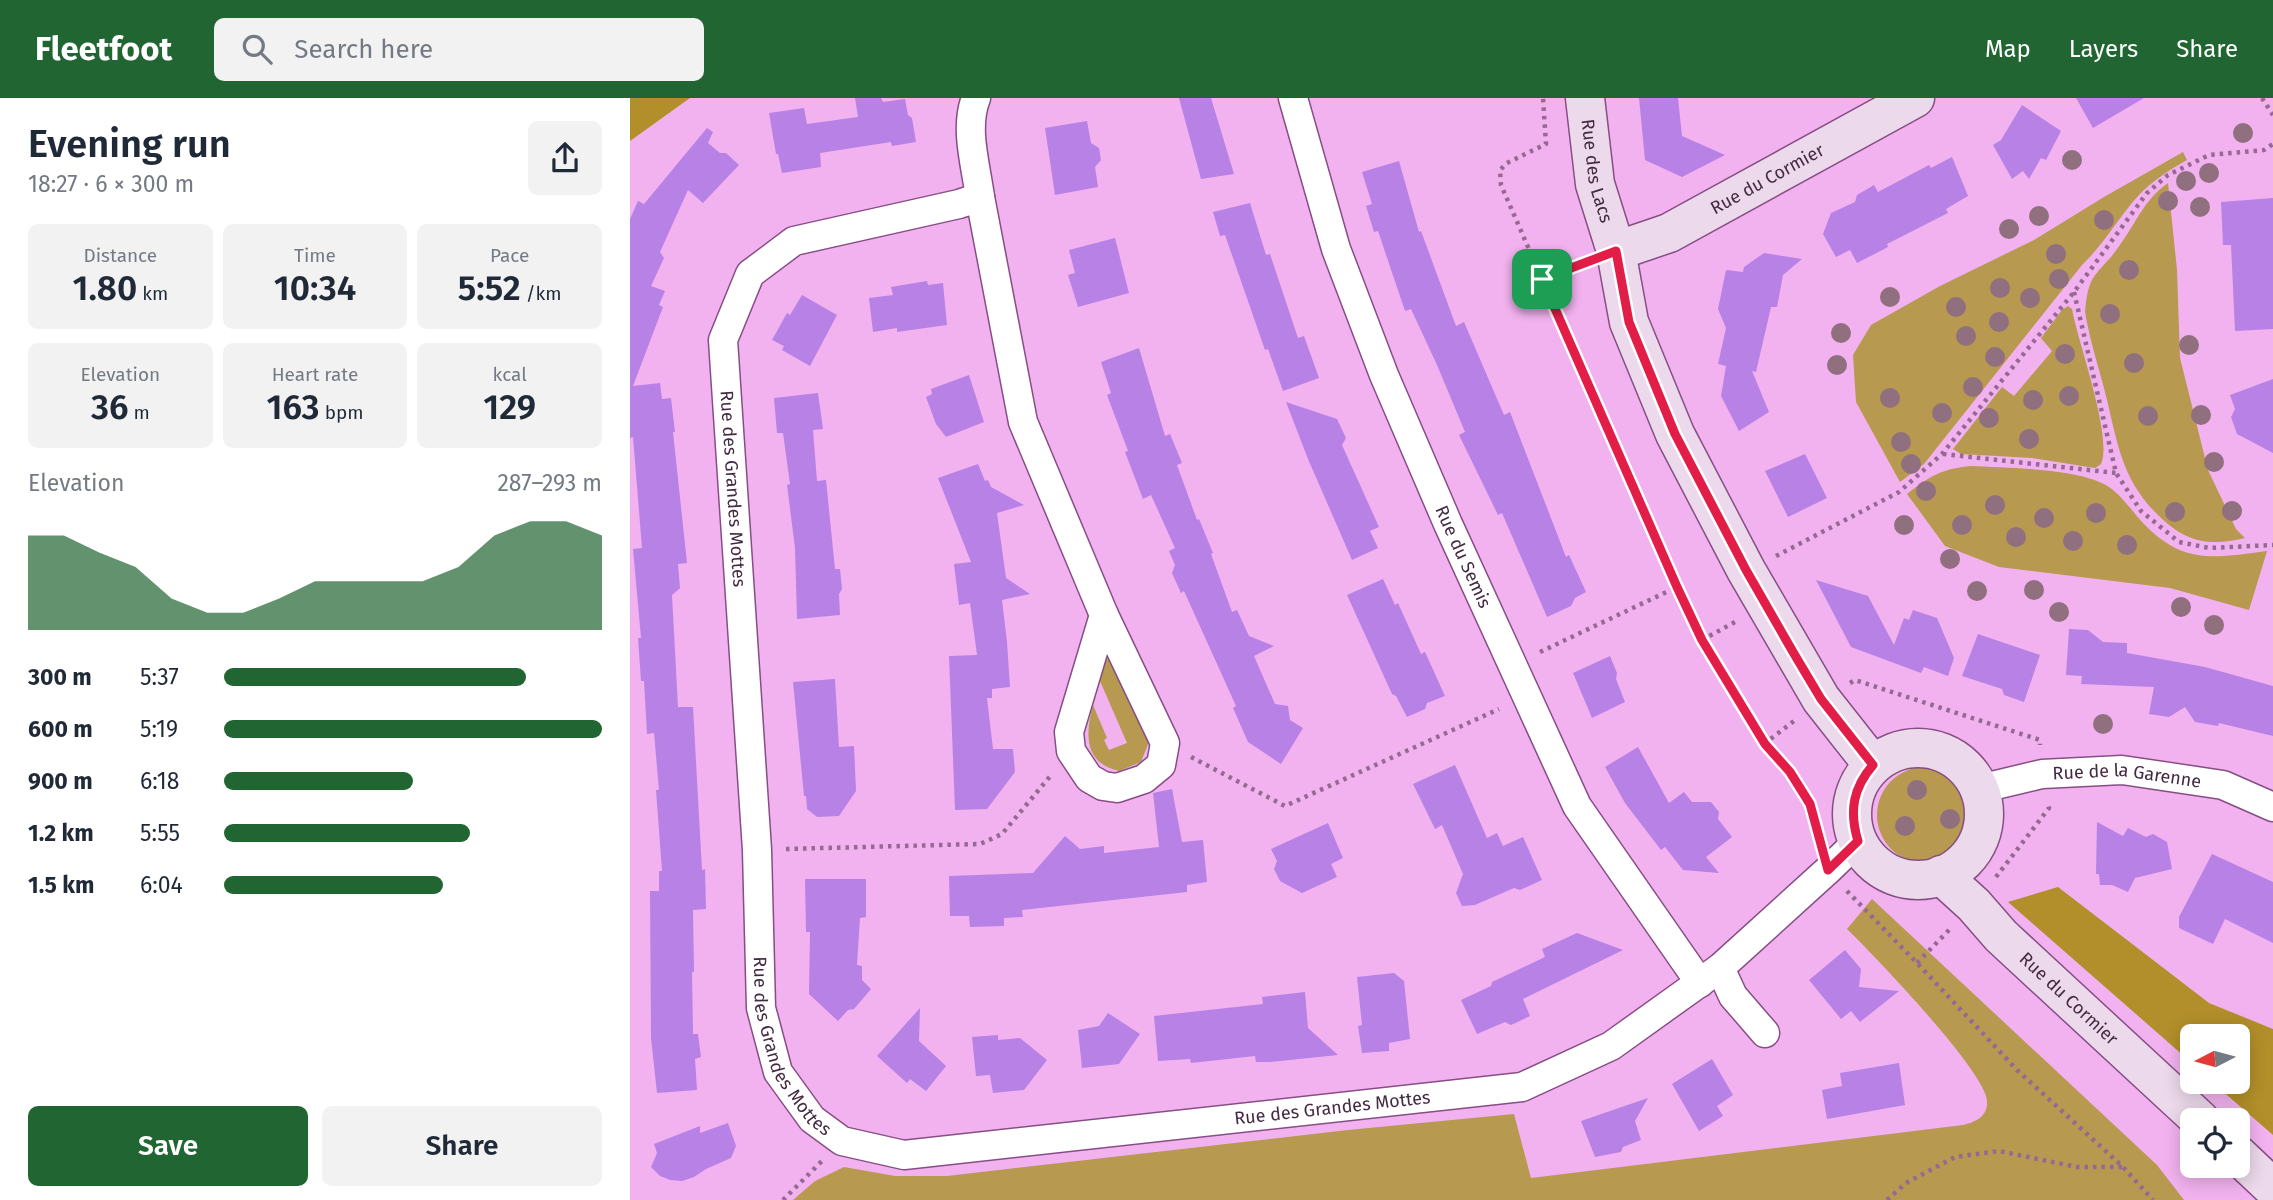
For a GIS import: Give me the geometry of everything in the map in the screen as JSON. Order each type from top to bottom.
[{"type":"street","points":[[976,98],[972,106],[971,134],[980,197],[1023,422],[1104,615],[1165,743],[1161,765],[1144,779],[1117,788],[1103,786],[1089,778],[1071,751],[1069,732],[1104,615]]},
{"type":"street","name":"Rue du Semis","points":[[1293,98],[1336,249],[1384,375],[1448,524],[1577,806],[1710,976]]},
{"type":"street","name":"Rue des Lacs","points":[[1584,98],[1595,184],[1616,251],[1629,322],[1675,434],[1746,570],[1821,699],[1873,765]]},
{"type":"street","name":"Rue du Cormier","points":[[1616,251],[1669,233],[1915,98]]},
{"type":"street","name":"Rue des Grandes Mottes","points":[[980,197],[960,204],[794,241],[750,274],[723,340],[757,849],[761,1008],[778,1072],[812,1119],[842,1141],[904,1155],[1521,1087],[1611,1046],[1710,976],[1858,841]]},
{"type":"street","points":[[1923,748],[1941,752],[1957,761],[1970,774],[1979,789],[1984,810],[1982,831],[1973,849],[1959,865],[1941,876],[1917,879],[1892,875],[1872,861],[1858,841],[1853,825],[1855,792],[1862,777],[1888,755],[1905,749],[1923,748]]},
{"type":"street","name":"Rue de la Garenne","points":[[1979,789],[2042,774],[2122,770],[2223,785],[2273,807]]},
{"type":"street","name":"Rue du Cormier","points":[[1941,876],[1974,905],[2001,936],[2187,1108]]},
{"type":"street","points":[[1710,976],[1733,996],[1765,1033]]},
{"type":"street","points":[[2250,1167],[2271,1188]]},
{"type":"path","points":[[1543,98],[1546,144],[1507,163],[1500,170],[1500,185],[1702,640],[1765,744],[1790,772],[1810,804],[1828,870],[1858,905],[1917,963],[2017,1070],[2123,1167],[2154,1200]]},
{"type":"path","points":[[2262,98],[2273,115]]},
{"type":"path","points":[[1746,570],[1798,547],[1899,492],[1942,454],[2074,292],[2147,193],[2168,175],[2209,155],[2264,150],[2273,144]]},
{"type":"path","points":[[1542,279],[1616,251]]},
{"type":"path","points":[[2074,292],[2116,473],[2141,511],[2179,542],[2209,548],[2273,545]]},
{"type":"path","points":[[1942,454],[2116,473]]},
{"type":"path","points":[[1514,664],[1677,587]]},
{"type":"path","points":[[1765,744],[1821,699],[1855,680],[2040,740],[2042,774],[2049,808],[1974,905],[1917,963]]},
{"type":"path","points":[[1165,743],[1284,806],[1527,697]]},
{"type":"path","points":[[757,849],[981,844],[1003,834],[1071,751]]},
{"type":"path","points":[[783,1200],[842,1141]]},
{"type":"path","points":[[1887,1200],[1906,1183],[1955,1157],[1999,1152],[2077,1167],[2123,1167]]},
{"type":"shaded area","points":[[630,98],[690,98],[630,141]]},
{"type":"shaded area","points":[[2183,152],[2187,160],[2161,176],[2138,196],[1924,464],[1900,482],[1856,402],[1853,355],[1871,325],[1940,286],[2034,240]]},
{"type":"shaded area","points":[[2168,183],[2177,270],[2180,358],[2208,470],[2236,529],[2245,538],[2232,541],[2209,542],[2188,537],[2158,515],[2137,489],[2119,448],[2085,312],[2092,280],[2123,241],[2152,197]]},
{"type":"shaded area","points":[[2068,306],[2072,309],[2099,412],[2103,451],[2101,464],[2095,468],[2032,458],[1961,454],[1953,449],[2002,387],[2014,396],[2052,351],[2041,338]]},
{"type":"shaded area","points":[[1971,466],[2043,470],[2096,481],[2118,495],[2158,537],[2186,552],[2215,556],[2267,551],[2249,610],[2170,588],[1999,567],[1945,546],[1907,494],[1936,474]]},
{"type":"shaded area","points":[[1112,657],[1150,739],[1141,762],[1119,771],[1099,761],[1093,754],[1088,737],[1093,705],[1107,738],[1104,740],[1109,750],[1127,743],[1100,681],[1104,661]]},
{"type":"shaded area","points":[[1925,767],[1943,771],[1959,781],[1969,797],[1973,815],[1969,833],[1959,849],[1943,859],[1925,863],[1907,859],[1891,849],[1881,833],[1877,815],[1881,797],[1891,781],[1907,771]]},
{"type":"shaded area","points":[[2058,887],[2209,1003],[2273,1029],[2273,1135],[2250,1115],[2250,1108],[2242,1108],[2226,1094],[2250,1094],[2250,1024],[2180,1024],[2180,1053],[2008,902]]},
{"type":"shaded area","points":[[1872,899],[2157,1165],[2184,1200],[793,1200],[815,1181],[844,1167],[895,1176],[947,1176],[1348,1130],[1514,1114],[1531,1178],[1972,1122],[1983,1115],[1987,1107],[1982,1086],[1949,1040],[1847,929]]},
{"type":"building","points":[[855,98],[881,98],[883,102],[905,99],[916,142],[892,146],[891,142],[820,153],[821,167],[782,173],[769,113],[804,108],[807,124],[858,117]]},
{"type":"building","points":[[1179,98],[1211,98],[1234,174],[1201,179]]},
{"type":"building","points":[[1639,98],[1678,98],[1682,136],[1725,155],[1682,177],[1645,160]]},
{"type":"building","points":[[2076,98],[2144,98],[2093,128]]},
{"type":"building","points":[[2022,105],[2061,131],[2046,160],[2041,158],[2029,179],[2023,171],[2012,179],[1993,145],[2001,140]]},
{"type":"building","points":[[1087,121],[1091,143],[1099,148],[1101,160],[1095,167],[1098,187],[1055,195],[1045,128]]},
{"type":"building","points":[[707,128],[713,132],[708,143],[720,153],[726,153],[739,165],[703,203],[688,190],[660,252],[664,258],[651,286],[665,291],[659,305],[663,307],[633,386],[660,383],[662,399],[671,398],[687,563],[678,564],[680,588],[672,595],[678,707],[693,707],[702,870],[705,869],[706,909],[693,910],[693,1034],[698,1034],[701,1057],[695,1059],[697,1090],[657,1093],[651,1038],[650,891],[659,891],[659,871],[662,871],[654,733],[647,734],[633,549],[642,548],[633,437],[630,438],[630,219],[638,201],[644,204]]},
{"type":"building","points":[[1952,157],[1968,196],[1946,209],[1948,213],[1887,244],[1888,247],[1857,263],[1850,250],[1836,257],[1823,234],[1831,213],[1855,202],[1857,195],[1874,185],[1878,192],[1929,165],[1931,168]]},
{"type":"building","points":[[1399,161],[1419,232],[1421,231],[1456,326],[1464,322],[1504,415],[1510,412],[1566,557],[1569,555],[1586,592],[1575,598],[1571,606],[1547,617],[1502,513],[1498,515],[1459,435],[1465,432],[1437,365],[1411,309],[1405,311],[1378,231],[1374,232],[1366,206],[1372,204],[1362,172]]},
{"type":"building","points":[[2273,198],[2273,329],[2235,331],[2231,245],[2223,245],[2221,202]]},
{"type":"building","points":[[1250,203],[1266,255],[1270,254],[1298,338],[1304,336],[1319,378],[1283,391],[1268,349],[1265,350],[1225,235],[1220,236],[1213,212]]},
{"type":"building","points":[[1115,238],[1129,293],[1078,307],[1068,275],[1075,273],[1069,250]]},
{"type":"building","points":[[1764,253],[1802,259],[1783,275],[1777,307],[1771,307],[1756,372],[1752,371],[1769,412],[1739,431],[1721,396],[1726,366],[1718,364],[1726,328],[1718,309],[1726,270],[1743,272],[1744,267]]},
{"type":"building","points":[[927,281],[928,285],[943,283],[947,325],[897,332],[897,328],[873,332],[869,298],[893,295],[891,287]]},
{"type":"building","points":[[802,295],[837,315],[810,366],[782,350],[784,346],[772,340],[787,313],[790,315]]},
{"type":"building","points":[[1139,348],[1165,436],[1170,434],[1182,463],[1177,465],[1197,520],[1199,519],[1213,553],[1211,554],[1232,612],[1237,610],[1249,636],[1274,646],[1254,656],[1275,704],[1288,706],[1290,720],[1303,728],[1281,764],[1248,742],[1233,708],[1236,706],[1184,591],[1181,593],[1172,573],[1175,565],[1169,551],[1175,548],[1151,495],[1143,499],[1125,452],[1128,451],[1107,395],[1111,393],[1101,362]]},
{"type":"building","points":[[969,375],[984,422],[946,437],[936,424],[926,397],[932,394],[931,389]]},
{"type":"building","points":[[2273,379],[2273,453],[2237,434],[2231,417],[2235,409],[2230,395]]},
{"type":"building","points":[[818,393],[823,429],[813,430],[817,481],[826,480],[835,569],[840,569],[840,615],[797,619],[795,548],[787,485],[790,484],[783,433],[777,433],[774,398]]},
{"type":"building","points":[[1286,402],[1337,419],[1346,438],[1342,445],[1379,527],[1370,531],[1378,548],[1352,560]]},
{"type":"building","points":[[1805,454],[1827,498],[1788,517],[1765,471]]},
{"type":"building","points":[[978,464],[985,481],[988,480],[991,487],[1024,505],[997,513],[1006,578],[1030,594],[1002,600],[1010,687],[992,689],[992,698],[987,698],[993,749],[1013,749],[1015,772],[987,809],[955,810],[949,656],[977,655],[970,603],[959,605],[954,564],[971,562],[938,478]]},
{"type":"building","points":[[1383,579],[1395,605],[1398,603],[1421,654],[1425,652],[1445,696],[1427,703],[1425,709],[1407,717],[1396,696],[1392,694],[1347,595]]},
{"type":"building","points":[[1816,580],[1868,596],[1894,645],[1904,618],[1909,620],[1913,610],[1937,618],[1954,658],[1948,676],[1924,667],[1921,673],[1851,647]]},
{"type":"building","points":[[2069,629],[2088,630],[2103,642],[2127,643],[2127,653],[2205,667],[2273,686],[2273,736],[2219,723],[2218,726],[2195,722],[2185,707],[2169,717],[2149,714],[2154,687],[2081,684],[2082,676],[2066,675]]},
{"type":"building","points":[[1978,634],[2040,655],[2024,702],[2004,695],[2002,689],[1962,676]]},
{"type":"building","points":[[1610,656],[1625,702],[1592,718],[1573,673]]},
{"type":"building","points":[[835,679],[839,747],[854,746],[856,791],[839,816],[817,817],[807,809],[804,796],[793,682]]},
{"type":"building","points":[[1638,747],[1669,803],[1684,792],[1692,802],[1711,802],[1719,812],[1718,819],[1732,837],[1706,857],[1719,873],[1683,870],[1665,847],[1661,850],[1625,803],[1605,767]]},
{"type":"building","points":[[1455,765],[1487,838],[1497,833],[1503,846],[1523,837],[1542,880],[1520,890],[1514,888],[1475,905],[1462,906],[1456,893],[1463,874],[1442,825],[1435,829],[1413,784]]},
{"type":"building","points":[[1172,789],[1182,842],[1203,840],[1207,882],[1187,885],[1187,892],[1022,910],[1023,917],[1004,918],[1004,926],[970,927],[969,916],[950,916],[949,876],[1033,873],[1065,836],[1080,849],[1104,846],[1104,853],[1159,847],[1153,793]]},
{"type":"building","points":[[2097,822],[2123,836],[2128,828],[2146,837],[2153,834],[2167,842],[2172,869],[2135,878],[2128,892],[2112,885],[2100,885],[2099,874],[2096,874]]},
{"type":"building","points":[[1328,823],[1343,858],[1331,864],[1337,877],[1302,893],[1280,881],[1274,869],[1277,861],[1271,849]]},
{"type":"building","points":[[2212,854],[2273,882],[2273,943],[2225,919],[2213,944],[2179,928],[2179,917]]},
{"type":"building","points":[[805,879],[866,879],[866,917],[860,918],[857,965],[862,966],[862,980],[871,989],[854,1009],[848,1010],[838,1021],[809,994],[810,932],[806,932]]},
{"type":"building","points":[[1577,933],[1623,950],[1523,999],[1530,1016],[1511,1025],[1505,1022],[1477,1034],[1461,1000],[1545,957],[1542,949]]},
{"type":"building","points":[[1845,950],[1861,969],[1859,987],[1899,991],[1860,1022],[1851,1011],[1841,1019],[1809,980]]},
{"type":"building","points":[[1394,973],[1404,981],[1410,1039],[1389,1043],[1389,1051],[1362,1053],[1358,1026],[1362,1025],[1357,977]]},
{"type":"building","points":[[1305,992],[1308,1028],[1338,1055],[1269,1062],[1256,1062],[1255,1056],[1191,1063],[1190,1059],[1158,1061],[1154,1016],[1263,1004],[1262,997]]},
{"type":"building","points":[[920,1008],[919,1041],[946,1066],[926,1091],[910,1079],[907,1083],[877,1056]]},
{"type":"building","points":[[1108,1013],[1140,1034],[1119,1064],[1082,1068],[1078,1030],[1099,1026]]},
{"type":"building","points":[[998,1035],[998,1040],[1020,1038],[1047,1060],[1024,1090],[993,1093],[990,1075],[976,1076],[972,1037]]},
{"type":"building","points":[[1712,1059],[1733,1095],[1717,1106],[1723,1116],[1699,1131],[1672,1084]]},
{"type":"building","points":[[1899,1063],[1905,1105],[1827,1119],[1822,1090],[1842,1086],[1840,1073]]},
{"type":"building","points":[[1648,1098],[1635,1121],[1641,1140],[1623,1147],[1621,1152],[1595,1157],[1581,1121]]},
{"type":"building","points":[[728,1123],[736,1146],[731,1158],[682,1181],[660,1176],[651,1167],[657,1153],[654,1144],[700,1126],[700,1133]]},
{"type":"route","points":[[1616,251],[1629,322],[1675,434],[1765,605],[1821,699],[1873,765],[1862,777],[1855,792],[1853,825],[1858,841],[1828,870],[1810,804],[1790,772],[1765,744],[1702,640],[1542,279],[1616,251]]}]
